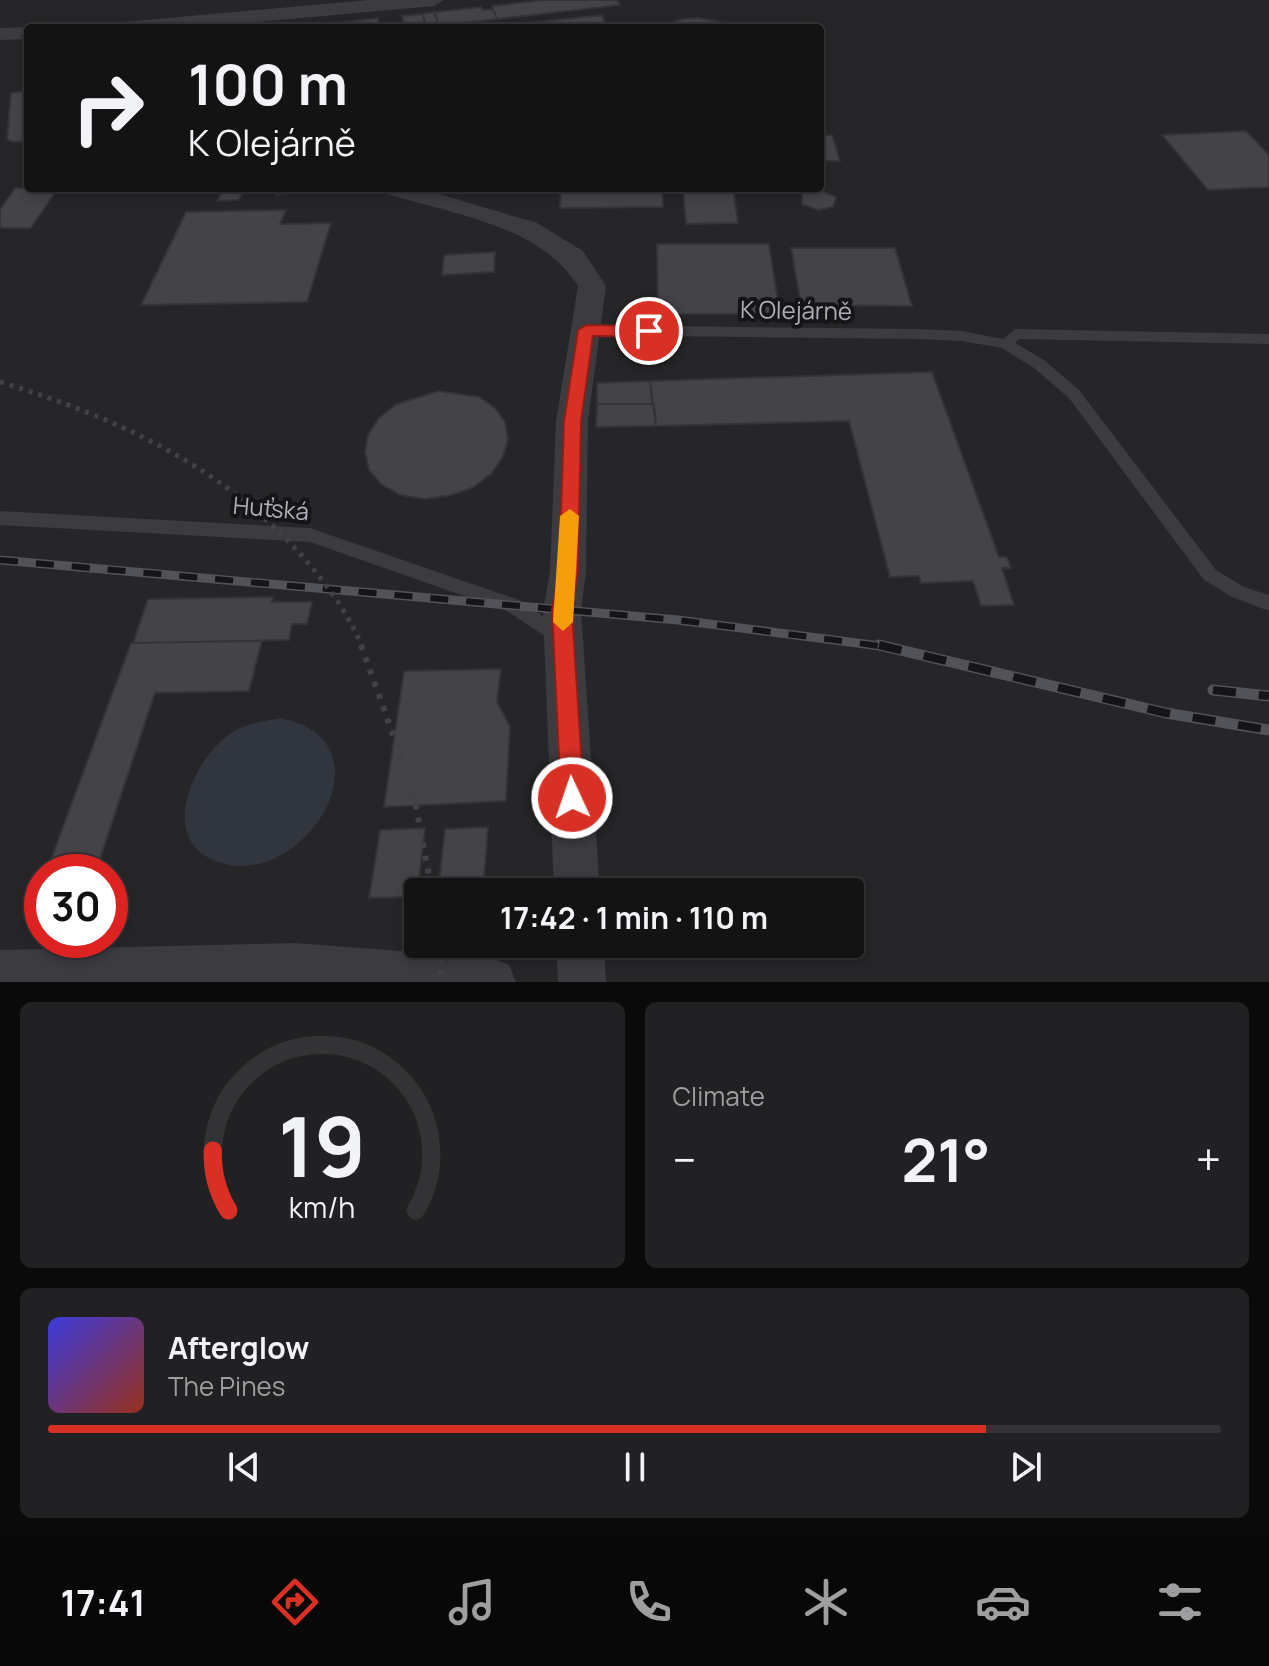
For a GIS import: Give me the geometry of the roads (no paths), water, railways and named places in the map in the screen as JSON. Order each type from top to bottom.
[{"type":"street","points":[[153,24],[159,0]]},
{"type":"street","points":[[174,24],[434,0]]},
{"type":"street","points":[[393,4],[393,24]]},
{"type":"street","points":[[0,34],[24,33]]},
{"type":"street","points":[[406,192],[528,229],[573,257],[592,286],[572,421],[568,572],[562,610],[576,878]]},
{"type":"street","points":[[581,958],[582,982]]},
{"type":"street","points":[[0,974],[295,967],[492,982]]},
{"type":"lane","name":"K Olejárně","points":[[586,330],[917,334],[962,336],[1006,344],[1039,364],[1074,394],[1210,575],[1238,592],[1269,603]]},
{"type":"lane","name":"K Olejárně","points":[[1006,344],[1015,334],[1269,339]]},
{"type":"lane","name":"Huťská","points":[[0,518],[310,535],[513,605],[564,641]]},
{"type":"railway","points":[[0,560],[678,620],[887,647]]},
{"type":"railway","points":[[879,645],[887,647]]},
{"type":"railway","points":[[887,647],[1166,713],[1269,730]]},
{"type":"railway","points":[[1213,690],[1269,696]]}]
